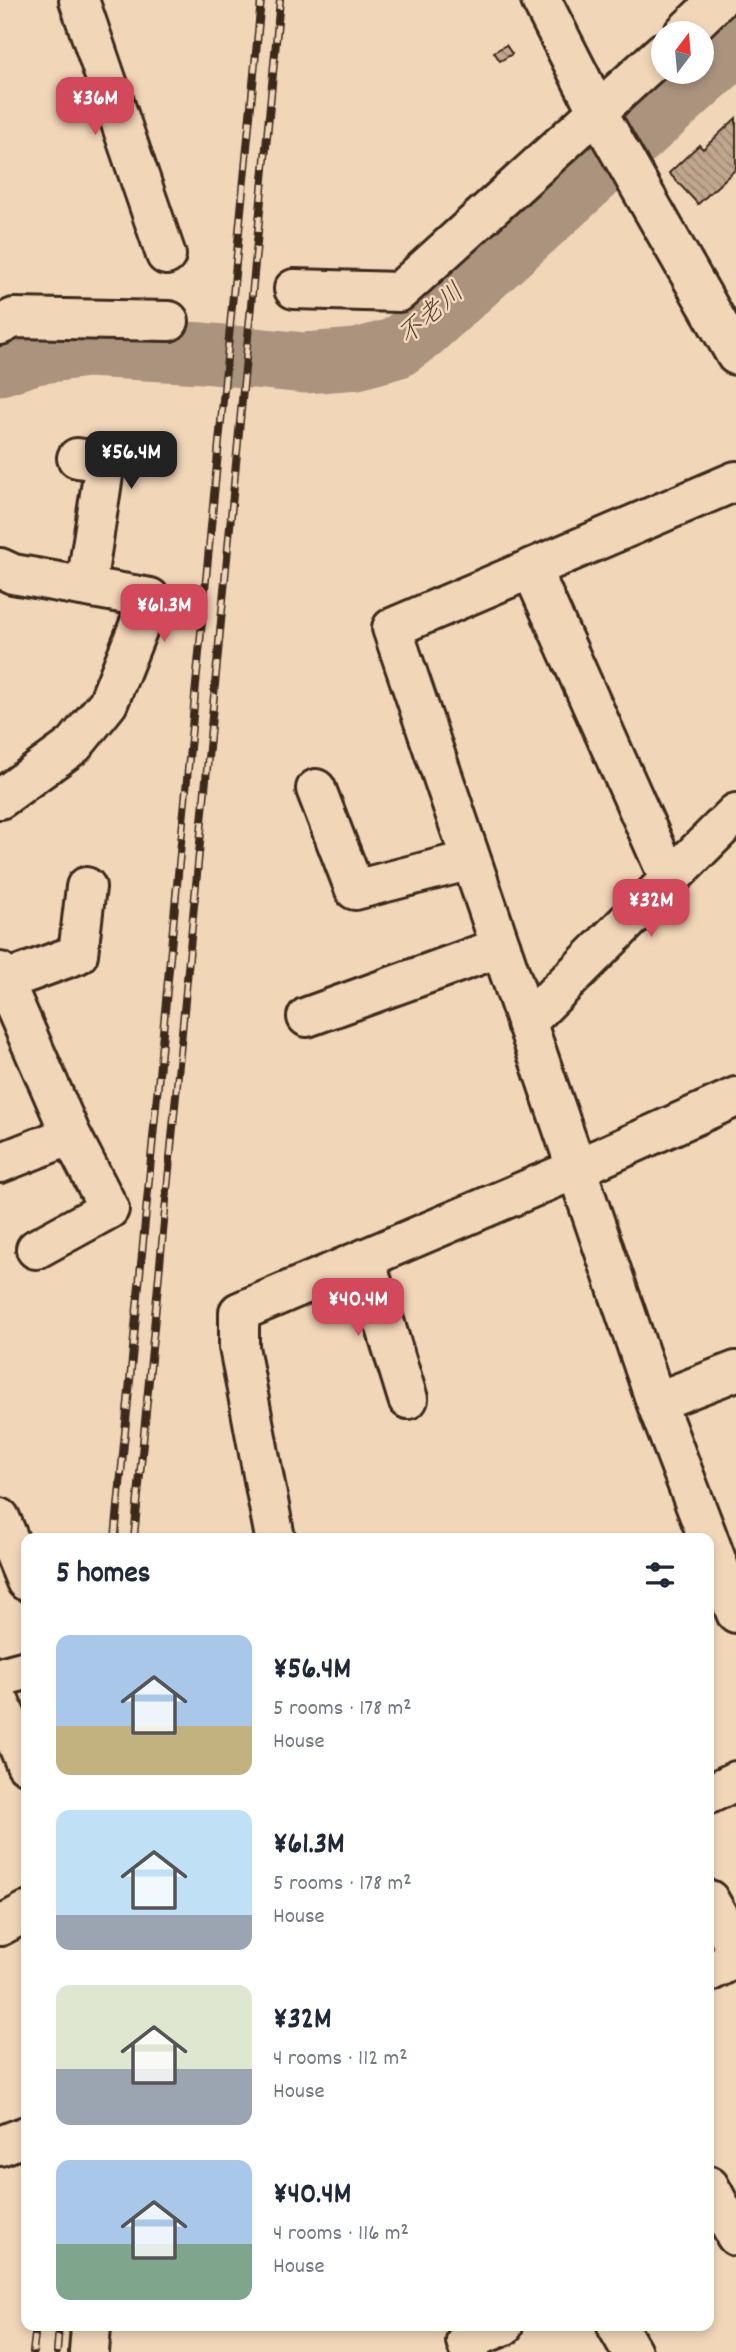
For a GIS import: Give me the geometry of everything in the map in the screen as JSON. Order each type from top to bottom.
[{"type":"street","points":[[79,0],[166,255]]},
{"type":"street","points":[[541,0],[605,125],[736,355]]},
{"type":"street","points":[[696,21],[718,0]]},
{"type":"street","points":[[294,289],[399,292],[605,125],[651,67]]},
{"type":"street","points":[[0,325],[14,318],[169,321]]},
{"type":"street","points":[[77,458],[105,462],[86,586]]},
{"type":"street","points":[[705,1533],[656,1402],[392,628],[736,481]]},
{"type":"street","points":[[531,568],[669,878]]},
{"type":"street","points":[[0,799],[74,745],[108,703],[150,598],[86,586],[4,582]]},
{"type":"street","points":[[316,789],[355,890],[471,860]]},
{"type":"street","points":[[526,1023],[736,813]]},
{"type":"street","points":[[36,1249],[109,1209],[71,1135],[2,976],[78,954],[86,887]]},
{"type":"street","points":[[307,1017],[501,947]]},
{"type":"street","points":[[274,1533],[239,1347],[239,1312],[576,1169],[736,1097]]},
{"type":"street","points":[[0,1163],[71,1135]]},
{"type":"street","points":[[365,1259],[408,1399]]},
{"type":"street","points":[[656,1402],[736,1371]]},
{"type":"street","points":[[0,1518],[21,1569]]},
{"type":"street","points":[[714,1556],[736,1613]]},
{"type":"street","points":[[0,1677],[21,1671]]},
{"type":"street","points":[[0,1703],[21,1752]]},
{"type":"street","points":[[714,1909],[736,1948]]},
{"type":"street","points":[[0,1926],[21,1915]]},
{"type":"street","points":[[714,1969],[736,1958]]},
{"type":"street","points":[[714,2195],[736,2236]]},
{"type":"street","points":[[89,2352],[91,2331]]},
{"type":"street","points":[[470,2352],[466,2341],[491,2331]]},
{"type":"street","points":[[620,2331],[632,2352]]},
{"type":"building","points":[[506,45],[512,54],[500,61],[494,52]]},
{"type":"building","points":[[736,118],[736,169],[698,204],[669,173],[699,145],[703,149]]},
{"type":"waterway","name":"不老川","points":[[0,365],[35,354],[86,347],[203,353],[305,363],[357,359],[396,348],[420,331],[736,45]]},
{"type":"railway","points":[[115,1533],[261,0]]},
{"type":"railway","points":[[134,1533],[280,0]]},
{"type":"railway","points":[[33,2352],[35,2331]]},
{"type":"railway","points":[[57,2352],[59,2331]]}]
